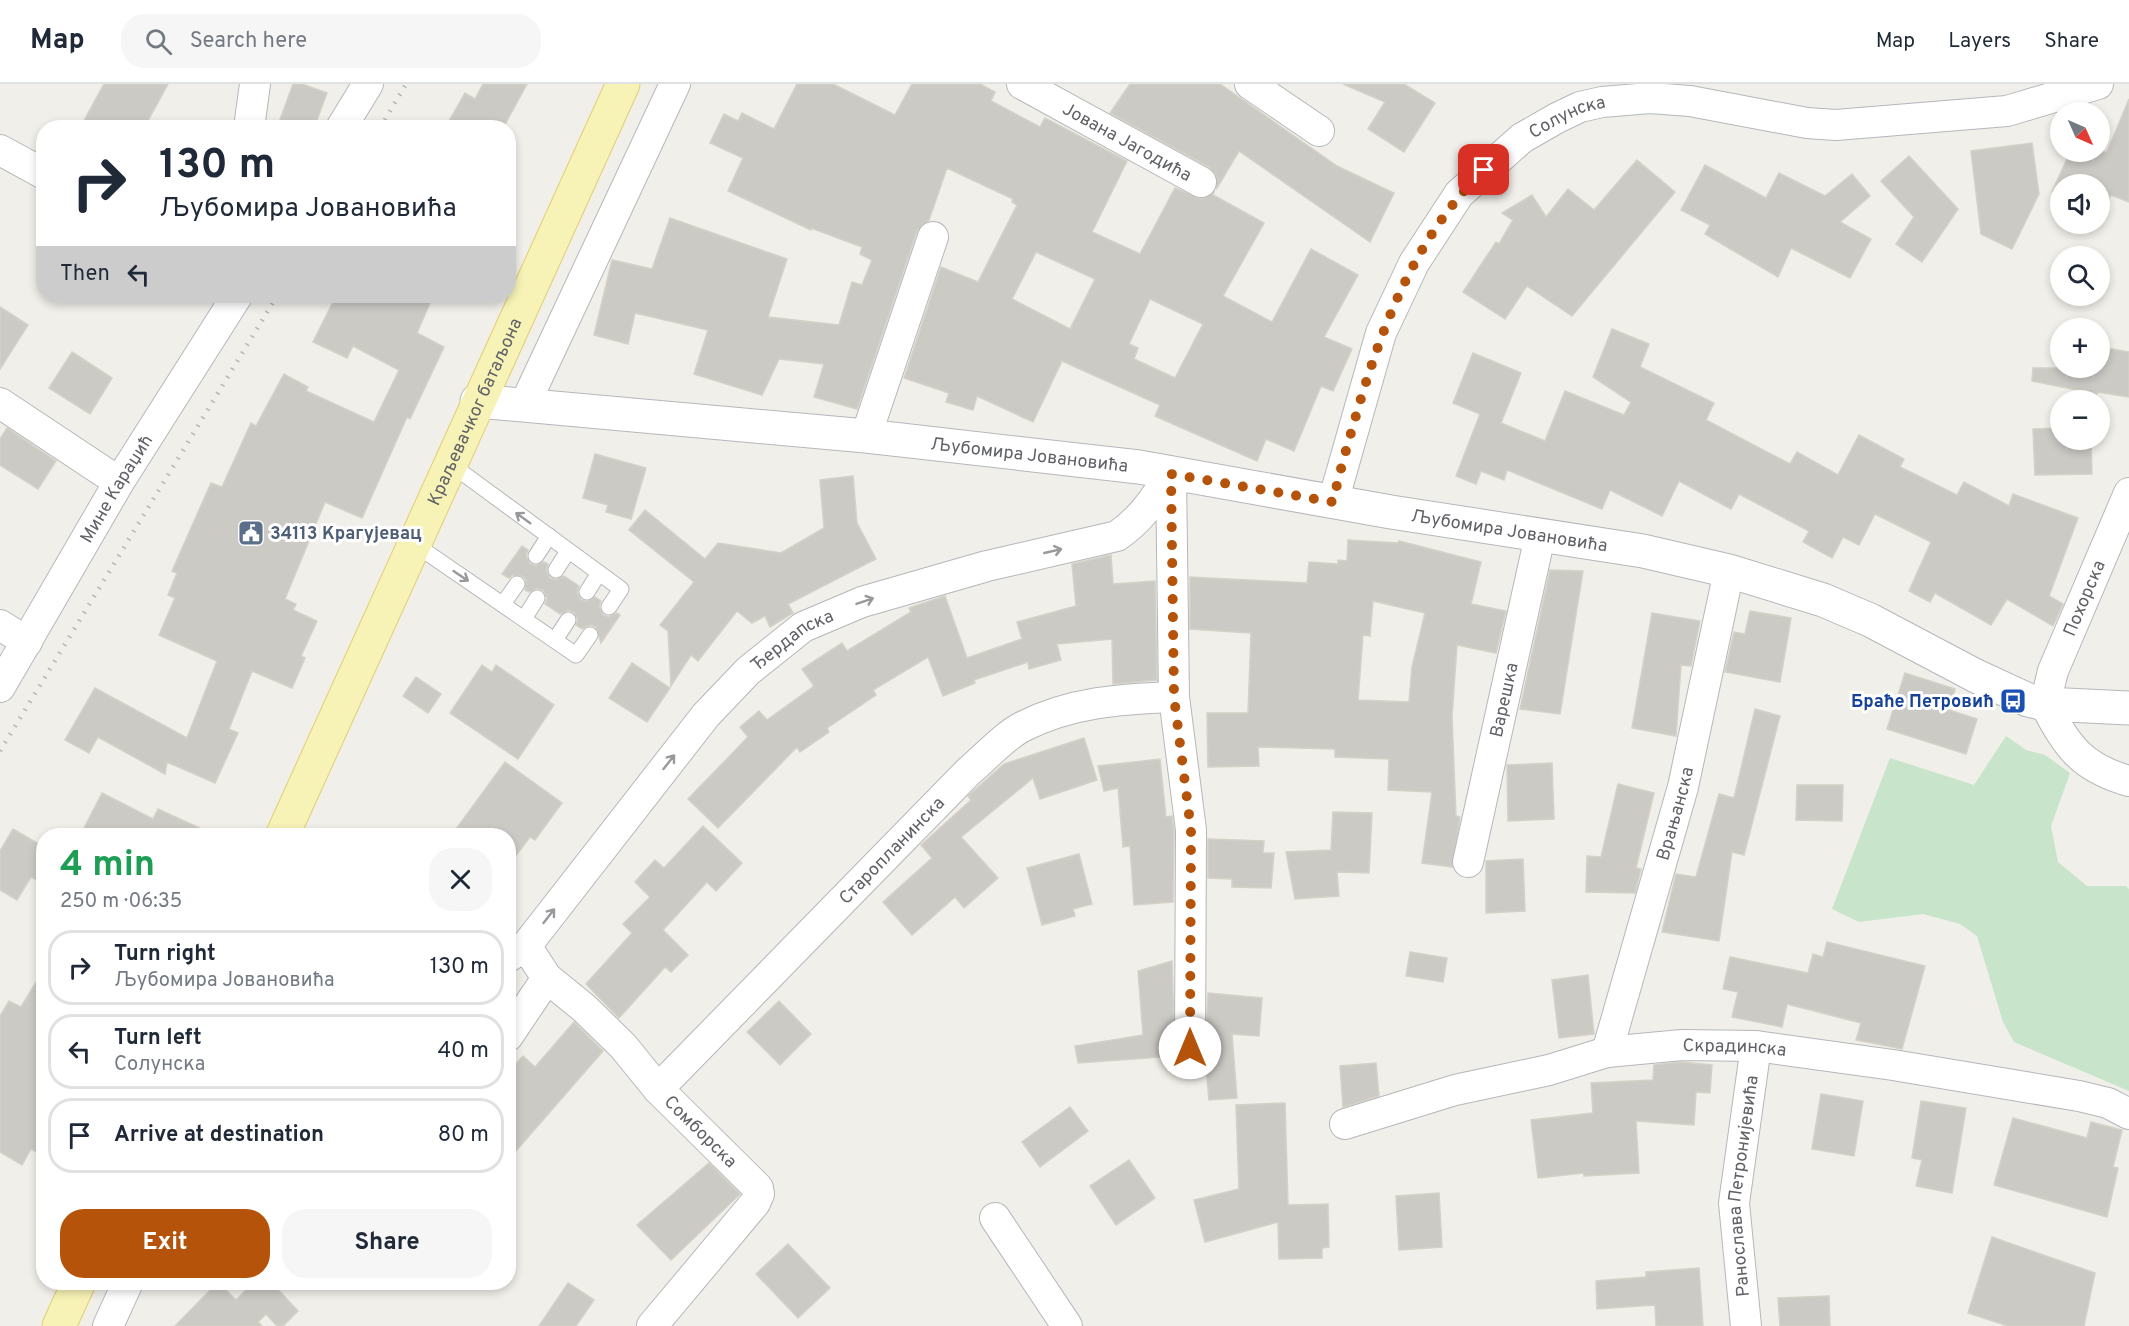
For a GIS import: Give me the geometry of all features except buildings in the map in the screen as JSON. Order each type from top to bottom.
[{"type":"main road","name":"Краљевачког батаљона","points":[[286,828],[622,84]]},
{"type":"main road","points":[[59,1326],[75,1290]]},
{"type":"street","points":[[250,120],[255,84]]},
{"type":"street","points":[[346,120],[368,84]]},
{"type":"street","points":[[524,406],[675,84]]},
{"type":"street","name":"Јована Јагодића","points":[[1022,84],[1202,182]]},
{"type":"street","points":[[1250,84],[1319,131]]},
{"type":"street","name":"Солунска","points":[[1333,502],[1381,333],[1419,254],[1459,194],[1522,138],[1557,118],[1580,107],[1602,102],[1650,98],[1690,101],[1807,123],[1836,125],[2007,111],[2098,84]]},
{"type":"street","points":[[0,150],[36,170]]},
{"type":"street","points":[[866,436],[933,237]]},
{"type":"street","name":"Мине Караџић","points":[[0,687],[119,482],[233,303]]},
{"type":"street","name":"Љубомира Јовановића","points":[[477,401],[866,436],[1139,467],[1333,502],[1642,551],[1729,571],[1823,600],[1870,620],[2010,693],[2045,705],[2129,708]]},
{"type":"street","points":[[0,403],[119,482]]},
{"type":"street","points":[[1171,474],[1174,697],[1191,830],[1190,1048]]},
{"type":"street","name":"Ђердапска","points":[[517,951],[706,715],[748,671],[803,627],[862,602],[987,566],[1116,536],[1140,518],[1171,474]]},
{"type":"street","name":"Похорска","points":[[2045,705],[2053,671],[2129,493]]},
{"type":"street","name":"Варешка","points":[[1468,862],[1540,536]]},
{"type":"street","name":"Врањанска","points":[[1607,1052],[1683,787],[1729,571]]},
{"type":"street","points":[[0,625],[27,642]]},
{"type":"street","name":"Старопланинска","points":[[658,1089],[969,771],[1020,728],[1060,711],[1105,700],[1174,697]]},
{"type":"street","points":[[2045,705],[2069,747],[2085,762],[2097,770],[2129,781]]},
{"type":"street","name":"Сомборска","points":[[517,951],[584,1008],[622,1046],[658,1089],[758,1188],[759,1194],[755,1203],[652,1326]]},
{"type":"street","points":[[516,1024],[547,978]]},
{"type":"street","name":"Скрадинска","points":[[1345,1124],[1455,1090],[1548,1070],[1607,1052],[1682,1045],[1756,1046],[1893,1065],[2079,1096],[2108,1103],[2129,1114]]},
{"type":"street","name":"Ранослава Петронијевића","points":[[1746,1326],[1734,1203],[1756,1046]]},
{"type":"street","points":[[995,1218],[1067,1326]]},
{"type":"street","points":[[108,1326],[124,1290]]},
{"type":"lane","points":[[449,463],[621,589],[609,607]]},
{"type":"lane","points":[[536,556],[549,536]]},
{"type":"lane","points":[[413,543],[576,655],[590,635]]},
{"type":"lane","points":[[556,570],[568,551]]},
{"type":"lane","points":[[587,591],[599,573]]},
{"type":"lane","points":[[502,604],[517,584]]},
{"type":"lane","points":[[524,619],[537,598]]},
{"type":"lane","points":[[555,640],[568,620]]},
{"type":"green space","points":[[2006,736],[2026,750],[2045,755],[2070,773],[2051,826],[2058,862],[2087,886],[2126,886],[2129,889],[2129,1091],[2014,1042],[2003,1022],[1977,936],[1960,924],[1923,914],[1859,922],[1832,909],[1890,758],[1974,785]]},
{"type":"railway","points":[[385,120],[406,84]]},
{"type":"railway","points":[[0,751],[273,303]]},
{"type":"place","name":"34113 Крагујевац","points":[[251,533]]},
{"type":"place","name":"Браће Петровић","points":[[2013,701]]},
{"type":"route","points":[[1190,1048],[1191,830],[1174,697],[1171,474],[1333,502],[1338,477],[1381,333],[1396,299],[1435,227],[1459,194],[1484,170]]}]
